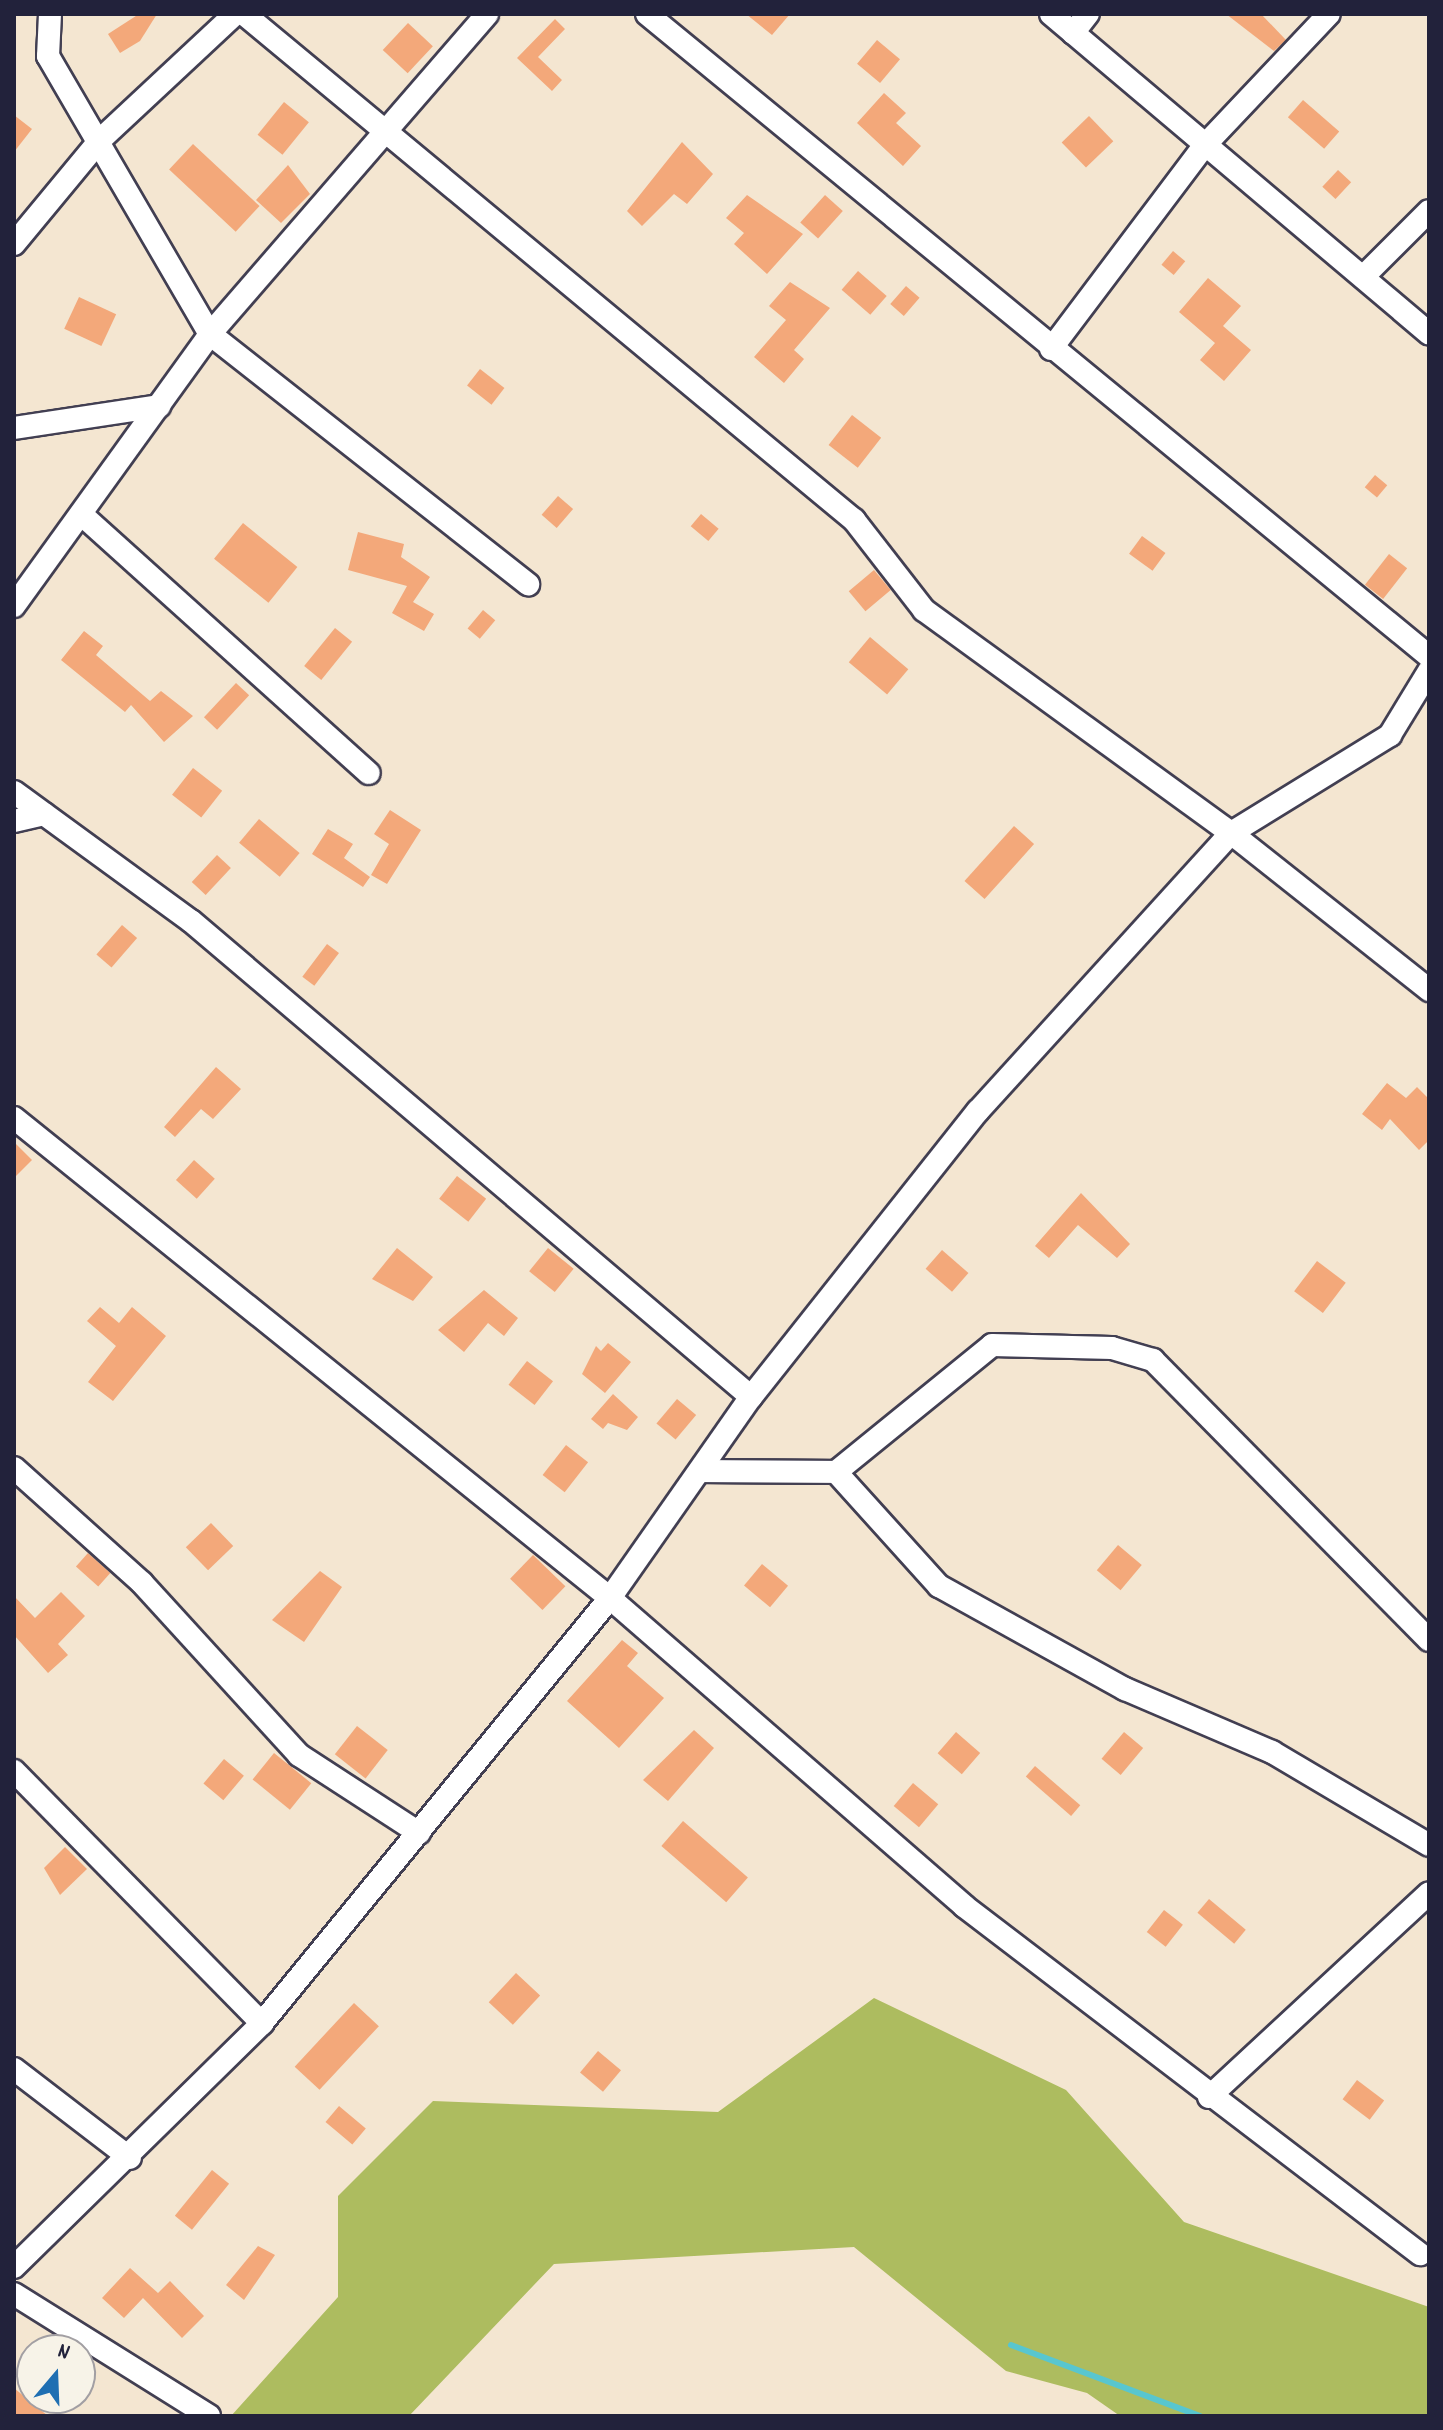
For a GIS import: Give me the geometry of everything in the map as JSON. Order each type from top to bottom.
[{"type":"street","points":[[50,14],[48,56],[100,140],[210,334],[528,584]]},
{"type":"street","points":[[14,244],[100,140],[235,14]]},
{"type":"street","points":[[244,14],[854,520],[924,610],[1231,833],[1429,990]]},
{"type":"street","points":[[15,603],[210,334],[487,14]]},
{"type":"street","points":[[647,14],[1051,349],[1429,656]]},
{"type":"street","points":[[1051,14],[1429,334]]},
{"type":"street","points":[[1073,33],[1088,14]]},
{"type":"street","points":[[1051,349],[1205,145],[1329,14]]},
{"type":"street","points":[[1363,277],[1429,211]]},
{"type":"street","points":[[14,428],[159,406]]},
{"type":"street","points":[[81,514],[369,773]]},
{"type":"street","points":[[14,2267],[130,2158],[262,2023],[610,1598],[705,1471],[751,1397],[978,1111],[1231,833],[1390,735],[1429,671]]},
{"type":"street","points":[[14,792],[191,921],[751,1397]]},
{"type":"street","points":[[14,821],[44,814]]},
{"type":"street","points":[[14,1118],[610,1598],[964,1906],[1209,2097],[1420,2254]]},
{"type":"street","points":[[705,1471],[836,1472],[992,1345],[1112,1348],[1153,1360],[1429,1640]]},
{"type":"street","points":[[14,1468],[142,1583],[299,1755],[419,1833]]},
{"type":"street","points":[[836,1472],[939,1586],[1125,1689],[1272,1752],[1429,1845]]},
{"type":"street","points":[[14,1771],[262,2023]]},
{"type":"street","points":[[1209,2097],[1429,1893]]},
{"type":"street","points":[[14,2069],[130,2158]]},
{"type":"street","points":[[14,2294],[209,2416]]},
{"type":"green space","points":[[874,1998],[1066,2090],[1184,2222],[1429,2307],[1429,2416],[1120,2416],[1087,2393],[1006,2371],[854,2247],[554,2264],[409,2416],[231,2416],[338,2297],[338,2196],[433,2101],[718,2112]]},
{"type":"building","points":[[139,14],[157,14],[140,41],[120,53],[108,34]]},
{"type":"building","points":[[746,14],[790,14],[772,35]]},
{"type":"building","points":[[1226,14],[1261,14],[1286,40],[1274,51]]},
{"type":"building","points":[[555,19],[565,29],[538,57],[562,80],[552,91],[517,58]]},
{"type":"building","points":[[408,23],[433,46],[408,73],[383,50]]},
{"type":"building","points":[[877,40],[900,59],[880,83],[857,64]]},
{"type":"building","points":[[884,93],[906,113],[896,123],[921,146],[903,166],[857,123]]},
{"type":"building","points":[[1303,100],[1339,131],[1324,149],[1288,117]]},
{"type":"building","points":[[284,102],[309,122],[282,155],[258,135]]},
{"type":"building","points":[[14,115],[32,129],[14,152]]},
{"type":"building","points":[[1089,116],[1113,141],[1086,168],[1062,142]]},
{"type":"building","points":[[682,142],[713,174],[687,204],[674,194],[642,226],[627,211]]},
{"type":"building","points":[[193,144],[260,206],[236,232],[169,170]]},
{"type":"building","points":[[288,165],[310,194],[281,223],[256,200]]},
{"type":"building","points":[[1338,170],[1351,182],[1335,199],[1322,187]]},
{"type":"building","points":[[747,195],[803,234],[767,274],[734,244],[744,233],[726,218]]},
{"type":"building","points":[[825,195],[843,211],[818,239],[800,222]]},
{"type":"building","points":[[1173,251],[1185,261],[1174,275],[1161,265]]},
{"type":"building","points":[[858,271],[887,296],[870,315],[842,290]]},
{"type":"building","points":[[1208,278],[1241,306],[1223,326],[1251,350],[1224,381],[1200,360],[1215,343],[1179,312]]},
{"type":"building","points":[[790,282],[830,308],[794,350],[804,359],[784,383],[754,357],[786,320],[769,306]]},
{"type":"building","points":[[906,286],[920,298],[904,316],[890,304]]},
{"type":"building","points":[[79,297],[116,314],[101,346],[64,329]]},
{"type":"building","points":[[480,369],[504,388],[491,405],[467,386]]},
{"type":"building","points":[[852,415],[881,438],[858,468],[829,445]]},
{"type":"building","points":[[1375,475],[1387,485],[1377,498],[1365,487]]},
{"type":"building","points":[[558,496],[573,509],[557,528],[542,515]]},
{"type":"building","points":[[701,514],[719,529],[708,541],[691,526]]},
{"type":"building","points":[[243,523],[297,567],[268,603],[214,559]]},
{"type":"building","points":[[358,532],[404,544],[401,557],[430,577],[413,602],[434,614],[424,631],[392,613],[407,586],[348,570]]},
{"type":"building","points":[[1142,536],[1165,553],[1153,571],[1129,554]]},
{"type":"building","points":[[1389,554],[1407,568],[1383,599],[1365,585]]},
{"type":"building","points":[[874,570],[891,590],[865,611],[849,591]]},
{"type":"building","points":[[483,610],[495,620],[480,639],[468,628]]},
{"type":"building","points":[[335,628],[352,642],[321,680],[304,666]]},
{"type":"building","points":[[84,631],[103,646],[96,655],[150,701],[161,691],[193,716],[164,742],[131,705],[125,712],[61,660]]},
{"type":"building","points":[[870,637],[908,669],[887,694],[849,662]]},
{"type":"building","points":[[236,683],[249,695],[217,730],[204,717]]},
{"type":"building","points":[[193,768],[222,791],[201,818],[172,795]]},
{"type":"building","points":[[390,810],[421,830],[387,884],[371,875],[389,844],[374,834]]},
{"type":"building","points":[[259,819],[300,853],[280,877],[239,843]]},
{"type":"building","points":[[1014,826],[1034,844],[985,899],[964,881]]},
{"type":"building","points":[[328,829],[353,844],[344,858],[370,877],[363,887],[312,854]]},
{"type":"building","points":[[217,855],[231,868],[206,895],[192,882]]},
{"type":"building","points":[[122,925],[137,938],[112,968],[96,954]]},
{"type":"building","points":[[327,944],[339,953],[314,986],[302,977]]},
{"type":"building","points":[[216,1067],[241,1089],[213,1119],[201,1109],[175,1137],[164,1127]]},
{"type":"building","points":[[1387,1083],[1406,1098],[1417,1087],[1429,1099],[1429,1140],[1419,1150],[1390,1119],[1382,1130],[1362,1114]]},
{"type":"building","points":[[14,1142],[32,1160],[14,1178]]},
{"type":"building","points":[[194,1160],[215,1179],[197,1199],[176,1180]]},
{"type":"building","points":[[457,1176],[486,1199],[468,1222],[439,1199]]},
{"type":"building","points":[[1081,1193],[1130,1244],[1117,1258],[1078,1225],[1049,1258],[1035,1246]]},
{"type":"building","points":[[397,1248],[433,1277],[413,1301],[372,1279]]},
{"type":"building","points":[[548,1248],[574,1269],[555,1292],[529,1271]]},
{"type":"building","points":[[942,1250],[968,1273],[952,1292],[926,1269]]},
{"type":"building","points":[[1317,1261],[1346,1283],[1323,1313],[1294,1291]]},
{"type":"building","points":[[484,1290],[518,1318],[504,1336],[488,1323],[464,1352],[438,1330]]},
{"type":"building","points":[[100,1307],[119,1323],[132,1307],[166,1336],[113,1401],[88,1382],[116,1346],[87,1321]]},
{"type":"building","points":[[608,1343],[631,1362],[605,1393],[582,1374],[596,1346],[601,1351]]},
{"type":"building","points":[[527,1361],[553,1381],[535,1405],[509,1385]]},
{"type":"building","points":[[613,1394],[638,1417],[627,1430],[608,1423],[603,1429],[591,1419]]},
{"type":"building","points":[[677,1399],[696,1415],[676,1440],[656,1424]]},
{"type":"building","points":[[566,1445],[588,1462],[565,1492],[543,1475]]},
{"type":"building","points":[[211,1523],[233,1546],[208,1570],[186,1547]]},
{"type":"building","points":[[1118,1545],[1142,1565],[1121,1590],[1097,1570]]},
{"type":"building","points":[[88,1553],[110,1573],[98,1586],[76,1566]]},
{"type":"building","points":[[533,1555],[565,1586],[542,1610],[510,1579]]},
{"type":"building","points":[[762,1564],[788,1586],[770,1607],[744,1585]]},
{"type":"building","points":[[320,1571],[342,1587],[304,1642],[272,1620]]},
{"type":"building","points":[[61,1592],[85,1616],[58,1644],[68,1655],[48,1673],[14,1635],[14,1596],[35,1618]]},
{"type":"building","points":[[622,1640],[638,1653],[627,1666],[664,1698],[619,1748],[567,1701]]},
{"type":"building","points":[[357,1726],[388,1750],[366,1778],[335,1754]]},
{"type":"building","points":[[694,1730],[714,1748],[668,1801],[643,1780]]},
{"type":"building","points":[[956,1732],[980,1753],[962,1774],[938,1753]]},
{"type":"building","points":[[1124,1732],[1143,1748],[1121,1775],[1102,1759]]},
{"type":"building","points":[[274,1753],[311,1783],[290,1810],[253,1779]]},
{"type":"building","points":[[224,1759],[244,1776],[223,1800],[203,1784]]},
{"type":"building","points":[[1035,1766],[1080,1805],[1071,1816],[1026,1777]]},
{"type":"building","points":[[913,1783],[938,1804],[919,1827],[894,1806]]},
{"type":"building","points":[[683,1821],[748,1877],[726,1902],[661,1846]]},
{"type":"building","points":[[65,1847],[87,1869],[60,1895],[44,1868]]},
{"type":"building","points":[[1209,1899],[1246,1930],[1234,1944],[1197,1913]]},
{"type":"building","points":[[1164,1910],[1183,1925],[1166,1947],[1147,1932]]},
{"type":"building","points":[[516,1973],[540,1996],[513,2025],[489,2002]]},
{"type":"building","points":[[354,2003],[379,2026],[320,2090],[295,2067]]},
{"type":"building","points":[[598,2051],[621,2070],[603,2092],[580,2072]]},
{"type":"building","points":[[1357,2080],[1384,2100],[1370,2120],[1343,2099]]},
{"type":"building","points":[[339,2106],[366,2128],[352,2145],[326,2122]]},
{"type":"building","points":[[212,2170],[229,2184],[192,2230],[175,2216]]},
{"type":"building","points":[[258,2246],[275,2255],[244,2300],[226,2285]]},
{"type":"building","points":[[130,2268],[158,2293],[170,2281],[204,2316],[182,2338],[143,2298],[124,2318],[102,2298]]},
{"type":"building","points":[[14,2388],[16,2414],[48,2416],[14,2416]]},
{"type":"waterway","points":[[1011,2345],[1200,2416]]}]
